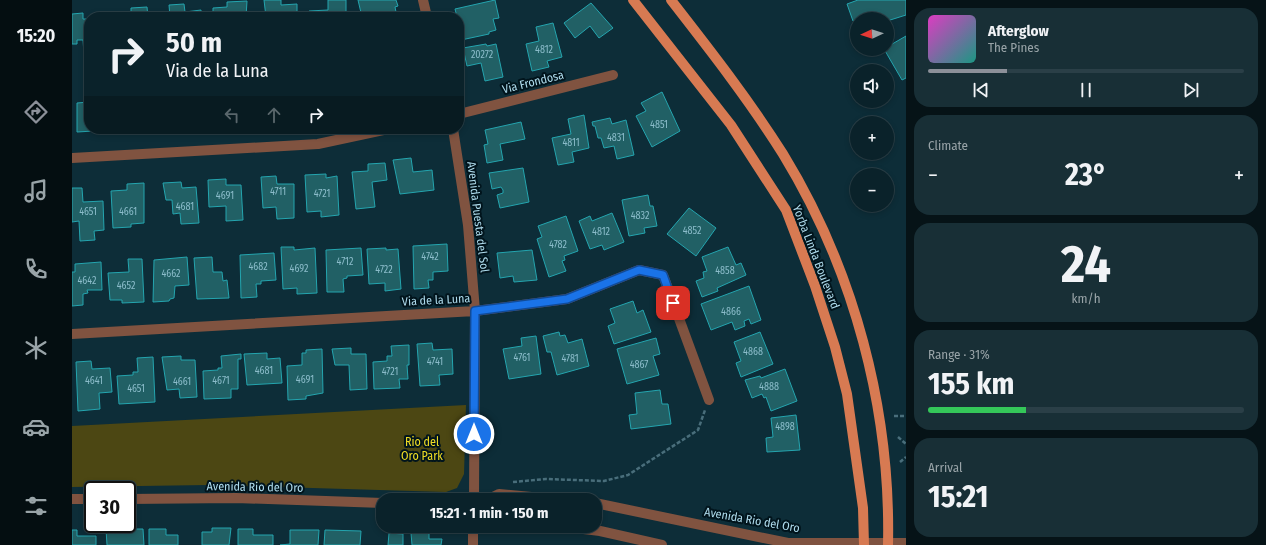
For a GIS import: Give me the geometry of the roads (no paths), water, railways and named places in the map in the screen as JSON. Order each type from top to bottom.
[{"type":"main road","name":"Yorba Linda Boulevard","points":[[633,0],[731,125],[786,210],[817,293],[835,347],[847,394],[863,508],[864,544]]},
{"type":"main road","name":"Yorba Linda Boulevard","points":[[671,0],[732,79],[783,154],[814,210],[845,281],[864,346],[880,419],[886,481],[888,544]]},
{"type":"street","points":[[423,0],[426,12]]},
{"type":"street","name":"Via Frondosa","points":[[464,113],[613,75]]},
{"type":"street","points":[[72,158],[318,144],[365,134]]},
{"type":"street","name":"Avenida Puesta del Sol","points":[[454,134],[468,225],[475,311],[474,493]]},
{"type":"street","name":"Via de la Luna","points":[[72,334],[475,311],[567,299],[639,270],[663,275],[708,400]]},
{"type":"street","name":"Avenida Rio del Oro","points":[[136,499],[236,498],[376,503]]},
{"type":"street","points":[[72,499],[84,499]]},
{"type":"street","name":"Avenida Rio del Oro","points":[[602,504],[788,543],[906,543]]},
{"type":"street","points":[[602,531],[662,545]]},
{"type":"street","points":[[473,545],[474,533]]},
{"type":"park label","name":"Rio del Oro Park","points":[[422,449]]}]
